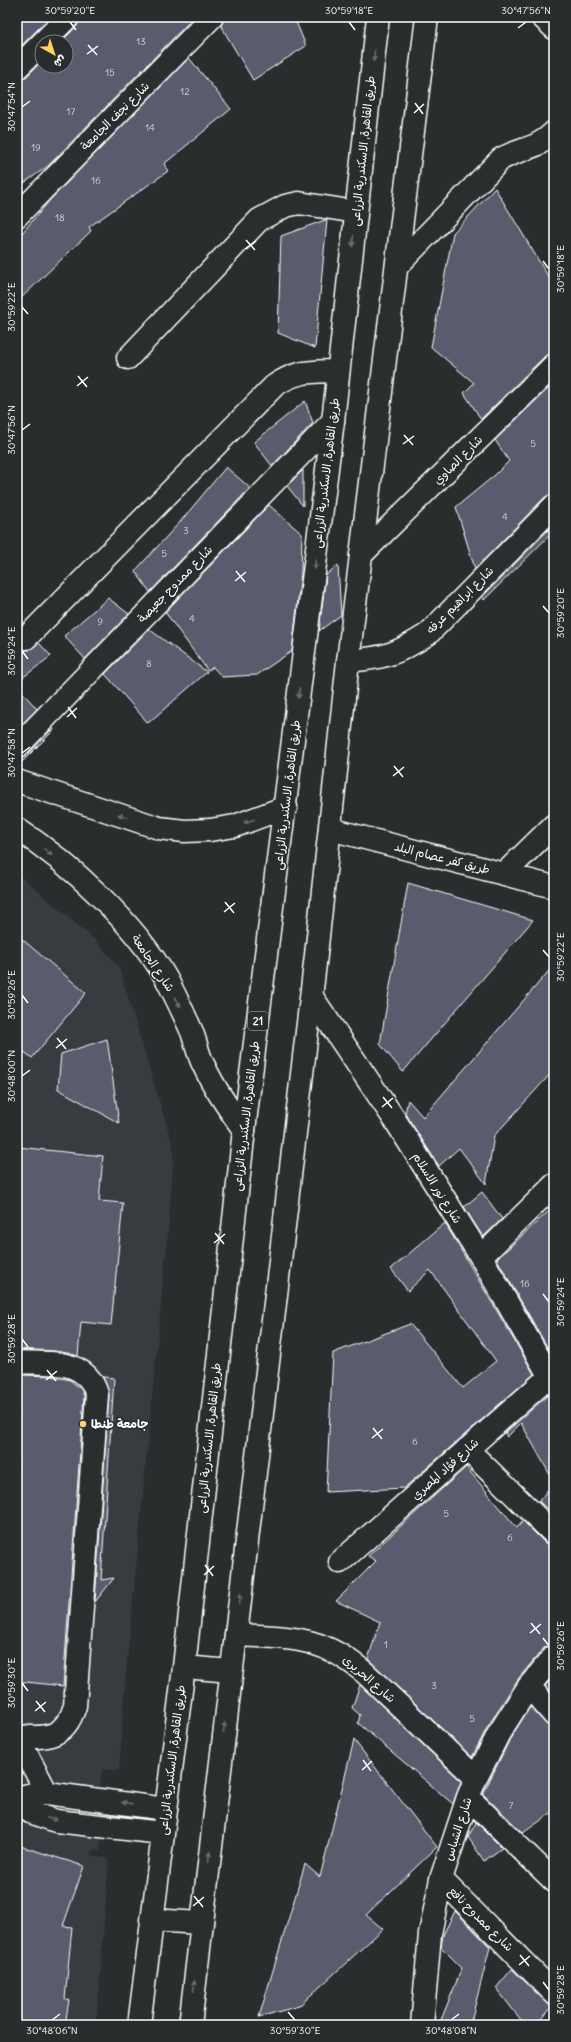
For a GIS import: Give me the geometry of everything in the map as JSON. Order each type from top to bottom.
[{"type":"main road","points":[[50,34],[68,17]]},
{"type":"main road","name":"شارع نجف الجامعة","points":[[17,216],[212,17]]},
{"type":"main road","name":"طريق القاهرة, الاسكندرية الزراعى","points":[[139,2025],[184,1667],[244,1130],[286,807],[333,421],[378,17]]},
{"type":"main road","points":[[190,2025],[312,997],[348,661],[427,17]]},
{"type":"main road","points":[[542,17],[554,28]]},
{"type":"main road","points":[[17,68],[34,50]]},
{"type":"main road","points":[[396,266],[502,159],[509,155],[536,146],[554,132]]},
{"type":"main road","points":[[128,358],[259,220],[285,206],[299,203],[356,212]]},
{"type":"main road","name":"شارع الصاوي","points":[[361,555],[554,365]]},
{"type":"main road","points":[[26,638],[274,386],[284,379],[300,372],[338,371]]},
{"type":"main road","name":"شارع ممدوح جعيصة","points":[[17,747],[333,421]]},
{"type":"main road","name":"شارع ابراهيم عرفه","points":[[348,661],[377,659],[404,650],[428,634],[554,506]]},
{"type":"main road","points":[[17,781],[159,828],[184,831],[210,830],[234,826],[286,807]]},
{"type":"main road","points":[[504,874],[554,825]]},
{"type":"main road","name":"شارع الجامعة","points":[[17,829],[32,838],[92,889],[125,924],[148,953],[165,977],[179,1004],[202,1063],[217,1092],[244,1130]]},
{"type":"main road","name":"طريق كفر عصام البلد","points":[[330,829],[554,887]]},
{"type":"main road","name":"شارع نور الاسلام","points":[[312,997],[395,1120],[480,1257],[552,1380]]},
{"type":"main road","points":[[480,1257],[554,1185]]},
{"type":"main road","points":[[17,1362],[63,1365],[77,1368],[89,1377],[97,1394],[75,1706],[71,1719],[63,1729],[51,1736],[37,1738],[17,1736]]},
{"type":"main road","name":"شارع فؤاد المصري","points":[[340,1562],[467,1449],[552,1380]]},
{"type":"main road","points":[[467,1449],[554,1534]]},
{"type":"main road","name":"شارع الحريرى","points":[[236,1635],[294,1638],[314,1642],[332,1649],[364,1672],[472,1787],[554,1881]]},
{"type":"main road","name":"شارع الشباس","points":[[422,2025],[430,1934],[442,1879],[472,1787],[499,1733],[529,1686],[554,1656]]},
{"type":"main road","points":[[184,1667],[231,1671]]},
{"type":"main road","points":[[529,1686],[554,1715]]},
{"type":"main road","points":[[17,1736],[47,1792]]},
{"type":"main road","points":[[17,1798],[47,1792],[166,1809]]},
{"type":"main road","points":[[17,1804],[30,1812],[56,1821],[162,1833]]},
{"type":"main road","name":"شارع ممدوح نافع","points":[[442,1879],[554,1993]]},
{"type":"main road","points":[[151,1920],[201,1923]]},
{"type":"shaded area","name":"جامعة طنطا","points":[[17,873],[96,941],[119,967],[174,1150],[169,1220],[125,1683],[119,1771],[102,1769],[100,1787],[107,1787],[100,1851],[92,1850],[91,1856],[109,1859],[96,2025],[17,2025]]},
{"type":"building","points":[[17,17],[50,17],[17,50]]},
{"type":"building","points":[[80,17],[194,17],[48,166],[17,188],[17,80],[26,77],[34,69],[34,74],[74,74],[74,34],[69,34],[77,26]]},
{"type":"building","points":[[224,17],[294,17],[306,46],[253,80],[221,26]]},
{"type":"building","points":[[189,58],[231,109],[164,164],[168,171],[89,227],[91,231],[17,302],[17,239],[50,200]]},
{"type":"building","points":[[495,188],[554,286],[554,353],[545,356],[481,419],[464,393],[474,383],[431,347],[453,233]]},
{"type":"building","points":[[327,220],[315,348],[278,333],[281,236]]},
{"type":"building","points":[[554,383],[554,494],[545,497],[475,569],[456,507],[495,475],[509,461],[495,440]]},
{"type":"building","points":[[305,401],[313,423],[272,466],[254,442]]},
{"type":"building","points":[[226,467],[250,488],[150,592],[135,571],[180,522]]},
{"type":"building","points":[[303,470],[303,506],[287,486]]},
{"type":"building","points":[[269,505],[302,534],[301,573],[292,651],[257,675],[222,677],[213,667],[208,671],[165,612]]},
{"type":"building","points":[[554,524],[554,531],[484,600],[483,596]]},
{"type":"building","points":[[338,565],[341,615],[319,631],[326,575]]},
{"type":"building","points":[[108,598],[129,614],[85,659],[64,636]]},
{"type":"building","points":[[149,629],[207,672],[148,723],[105,674]]},
{"type":"building","points":[[39,643],[51,656],[17,682],[17,647],[22,650],[29,650]]},
{"type":"building","points":[[17,686],[37,709],[17,729]]},
{"type":"building","points":[[53,728],[54,730],[17,767],[17,759],[26,756]]},
{"type":"building","points":[[408,883],[533,920],[403,1072],[380,1044]]},
{"type":"building","points":[[17,935],[86,993],[32,1058],[17,1046]]},
{"type":"building","points":[[554,965],[554,1070],[494,1136],[486,1184],[459,1148],[439,1166],[405,1113],[408,1100],[423,1117]]},
{"type":"building","points":[[107,1039],[119,1123],[58,1089],[61,1054]]},
{"type":"building","points":[[17,1147],[103,1156],[99,1201],[123,1203],[111,1325],[81,1322],[78,1356],[55,1351],[17,1349]]},
{"type":"building","points":[[482,1192],[502,1219],[483,1237],[464,1207]]},
{"type":"building","points":[[554,1206],[554,1359],[497,1259]]},
{"type":"building","points":[[445,1223],[534,1374],[404,1488],[326,1492],[333,1353],[410,1324],[463,1388],[496,1361],[430,1270],[408,1291],[391,1269]]},
{"type":"building","points":[[19,1375],[52,1376],[70,1380],[81,1389],[84,1396],[63,1686],[17,1681]]},
{"type":"building","points":[[103,1377],[114,1378],[101,1580],[114,1578],[95,1602],[109,1395]]},
{"type":"building","points":[[548,1395],[554,1396],[554,1482],[521,1423],[507,1437],[505,1433]]},
{"type":"building","points":[[466,1467],[517,1528],[523,1521],[545,1543],[554,1546],[554,1644],[544,1648],[518,1679],[488,1726],[472,1757],[368,1659],[380,1622],[336,1601],[376,1561],[368,1556]]},
{"type":"building","points":[[554,1482],[554,1517],[539,1501]]},
{"type":"building","points":[[554,1676],[554,1696],[545,1686]]},
{"type":"building","points":[[360,1685],[461,1781],[453,1804],[358,1723],[360,1715],[352,1708]]},
{"type":"building","points":[[530,1707],[545,1723],[554,1727],[554,1811],[523,1833],[483,1794],[510,1739]]},
{"type":"building","points":[[354,1740],[437,1847],[366,1915],[383,1929],[299,2006],[259,2017],[305,1864],[320,1877]]},
{"type":"building","points":[[474,1820],[502,1848],[484,1861],[468,1837],[476,1823]]},
{"type":"building","points":[[17,1845],[84,1866],[63,1926],[72,1927],[65,1999],[69,2000],[65,2025],[17,2025]]},
{"type":"building","points":[[455,1911],[490,1947],[470,2025],[439,2025],[462,1968],[441,1947],[443,1935]]},
{"type":"building","points":[[512,1969],[551,2007],[536,2025],[525,2025],[496,1988]]},
{"type":"place","name":"جامعة طنطا","points":[[83,1424]]}]
